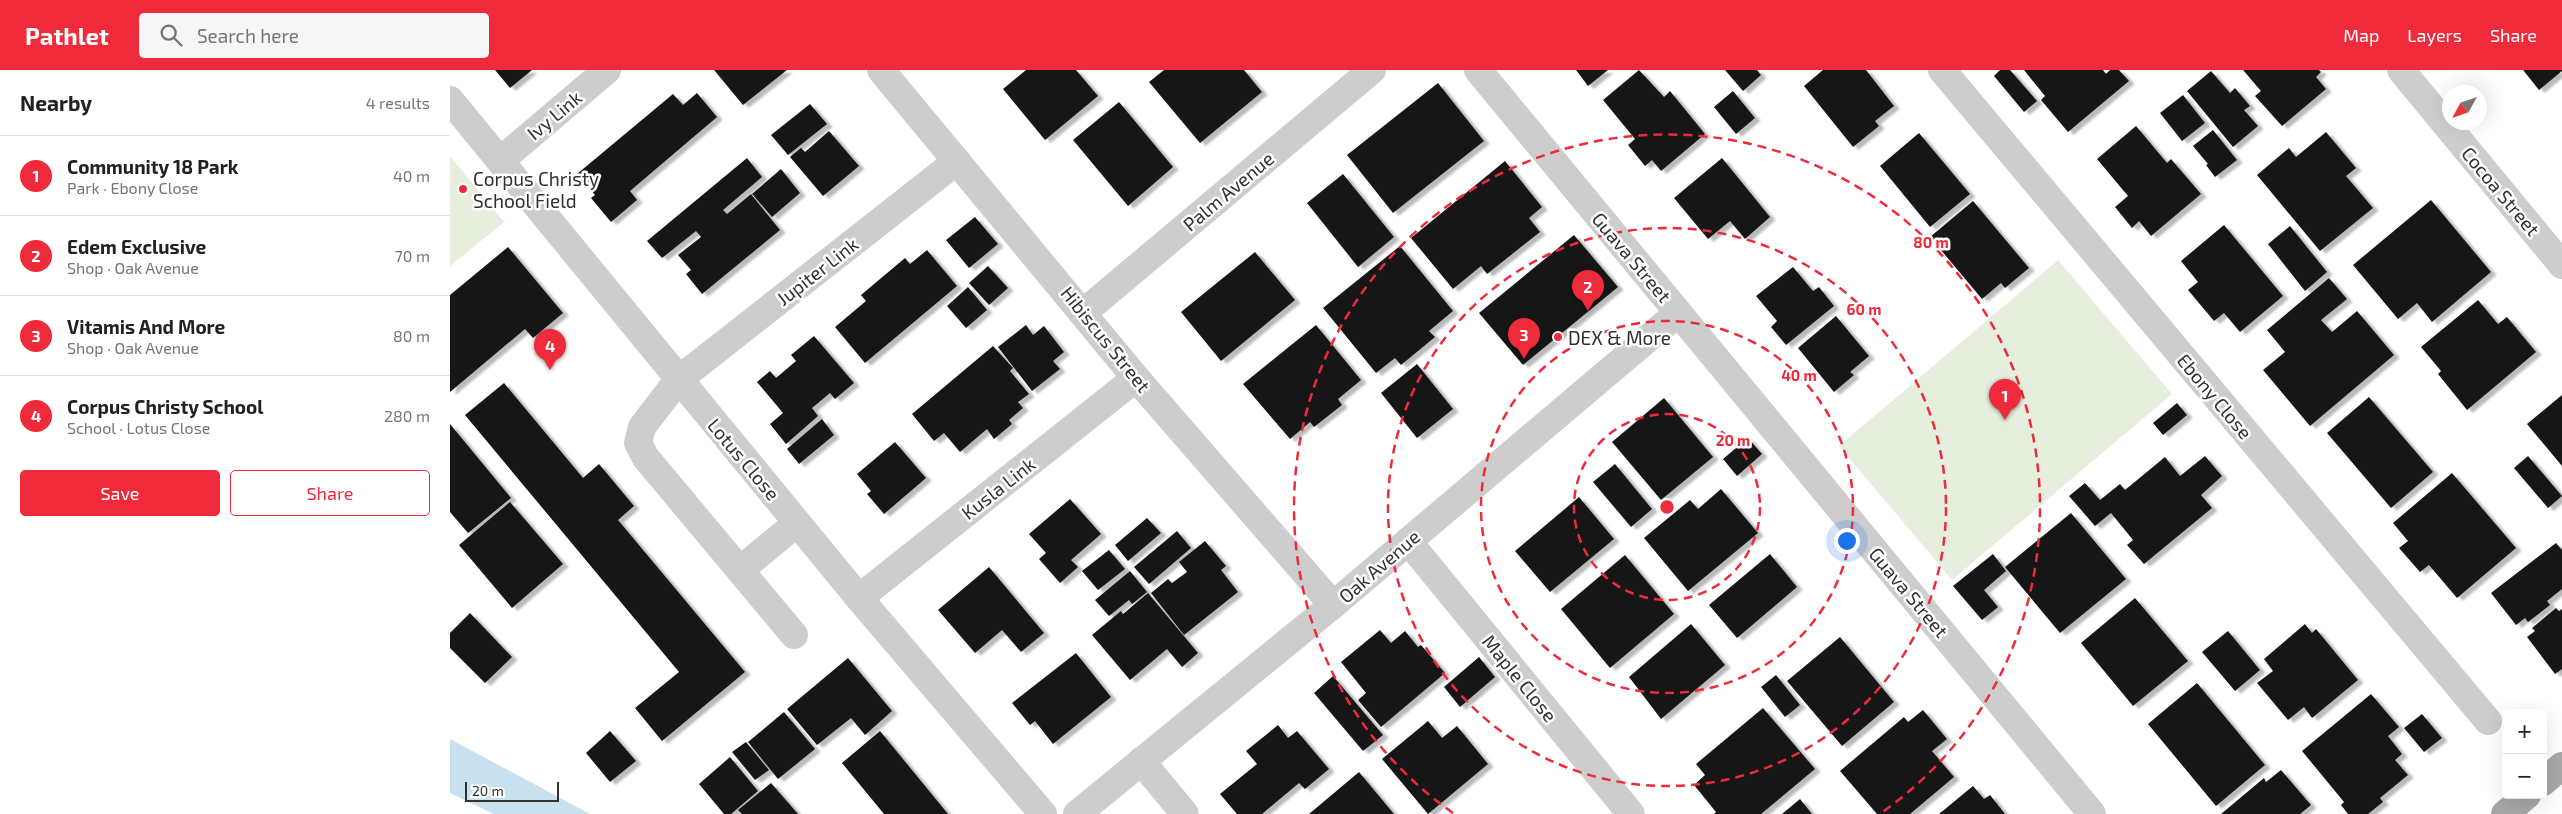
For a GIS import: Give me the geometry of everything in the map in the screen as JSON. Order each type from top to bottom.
[{"type":"main road","points":[[2547,779],[2562,766]]},
{"type":"main road","points":[[2504,814],[2522,799]]},
{"type":"street","name":"Ivy Link","points":[[501,160],[608,70]]},
{"type":"street","name":"Hibiscus Street","points":[[881,70],[1084,312],[1136,378],[1333,605]]},
{"type":"street","name":"Guava Street","points":[[1478,70],[2092,814]]},
{"type":"street","name":"Ebony Close","points":[[1942,70],[2488,721]]},
{"type":"street","name":"Cocoa Street","points":[[2401,70],[2562,265]]},
{"type":"street","name":"Palm Avenue","points":[[1084,312],[1358,74]]},
{"type":"street","name":"Lotus Close","points":[[450,100],[501,160],[678,380],[859,598],[1043,814]]},
{"type":"street","name":"Jupiter Link","points":[[740,570],[646,458],[638,443],[642,427],[678,380],[957,161]]},
{"type":"street","name":"Oak Avenue","points":[[1076,814],[1333,605],[1678,313]]},
{"type":"street","name":"Kusla Link","points":[[859,598],[1136,378]]},
{"type":"street","points":[[794,635],[740,570],[797,523]]},
{"type":"street","name":"Maple Close","points":[[1408,541],[1631,814]]},
{"type":"street","points":[[1141,761],[1185,814]]},
{"type":"green space","name":"Corpus Christy School Field","points":[[450,156],[504,222],[450,266]]},
{"type":"green space","points":[[2058,260],[2172,394],[1952,580],[1839,446]]},
{"type":"water","points":[[450,739],[590,814],[494,814],[450,793]]},
{"type":"building","points":[[495,70],[532,70],[510,88]]},
{"type":"building","points":[[714,70],[787,70],[743,105]]},
{"type":"building","points":[[1026,70],[1076,70],[1098,96],[1045,140],[1003,89]]},
{"type":"building","points":[[1164,70],[1244,70],[1262,92],[1200,143],[1149,82]]},
{"type":"building","points":[[1576,70],[1608,70],[1588,86]]},
{"type":"building","points":[[1639,70],[1664,97],[1670,91],[1705,134],[1661,171],[1652,160],[1645,166],[1628,145],[1635,139],[1603,100]]},
{"type":"building","points":[[1725,70],[1757,70],[1761,75],[1743,91]]},
{"type":"building","points":[[1823,70],[1866,70],[1894,106],[1875,121],[1879,126],[1853,147],[1804,86]]},
{"type":"building","points":[[2000,70],[2010,70],[2037,101],[2024,112],[1994,76]]},
{"type":"building","points":[[2024,70],[2103,70],[2106,74],[2110,70],[2119,70],[2129,81],[2068,132],[2041,100],[2045,96]]},
{"type":"building","points":[[2243,70],[2319,70],[2321,72],[2316,77],[2326,89],[2282,126],[2255,96],[2261,91]]},
{"type":"building","points":[[2523,70],[2562,70],[2562,71],[2539,90]]},
{"type":"building","points":[[2211,71],[2230,93],[2235,88],[2250,106],[2244,110],[2258,126],[2233,147],[2187,91]]},
{"type":"building","points":[[1438,83],[1484,141],[1393,213],[1347,155]]},
{"type":"building","points":[[1733,91],[1755,118],[1736,134],[1714,107]]},
{"type":"building","points":[[697,93],[717,117],[630,191],[637,200],[611,222],[591,198],[595,195],[577,174],[673,94],[683,105]]},
{"type":"building","points":[[2183,95],[2205,123],[2182,141],[2160,113]]},
{"type":"building","points":[[1119,102],[1173,167],[1128,206],[1073,140]]},
{"type":"building","points":[[810,104],[827,124],[788,155],[771,135]]},
{"type":"building","points":[[2136,126],[2167,163],[2171,159],[2201,194],[2151,236],[2139,221],[2132,228],[2115,207],[2128,196],[2097,159]]},
{"type":"building","points":[[2213,130],[2237,160],[2215,177],[2206,165],[2208,164],[2193,146]]},
{"type":"building","points":[[829,131],[859,166],[823,196],[790,157],[801,148],[805,152]]},
{"type":"building","points":[[2326,132],[2356,168],[2346,176],[2373,208],[2320,251],[2257,175],[2289,148],[2296,157]]},
{"type":"building","points":[[1919,133],[1970,194],[1930,227],[1880,166]]},
{"type":"building","points":[[747,158],[762,177],[723,210],[727,214],[751,194],[780,230],[702,294],[686,274],[691,270],[678,255],[701,237],[696,231],[662,258],[647,241]]},
{"type":"building","points":[[1722,158],[1770,217],[1745,239],[1730,221],[1708,239],[1674,198]]},
{"type":"building","points":[[1505,161],[1542,207],[1529,218],[1540,232],[1487,274],[1481,266],[1453,289],[1411,238]]},
{"type":"building","points":[[781,169],[800,193],[772,217],[752,194]]},
{"type":"building","points":[[1343,174],[1394,237],[1358,267],[1307,203]]},
{"type":"building","points":[[2431,200],[2491,272],[2432,322],[2417,303],[2398,319],[2353,265]]},
{"type":"building","points":[[1973,201],[2029,268],[2005,288],[2001,283],[1982,299],[1930,237]]},
{"type":"building","points":[[975,217],[998,244],[969,268],[946,240]]},
{"type":"building","points":[[2224,225],[2283,296],[2240,332],[2224,313],[2214,321],[2188,290],[2198,282],[2181,261]]},
{"type":"building","points":[[2290,226],[2327,272],[2305,291],[2268,244]]},
{"type":"building","points":[[1574,235],[1618,287],[1523,365],[1479,313]]},
{"type":"building","points":[[1400,246],[1453,311],[1429,331],[1435,337],[1401,365],[1395,358],[1376,373],[1323,308]]},
{"type":"building","points":[[508,247],[563,313],[533,338],[525,329],[450,392],[450,295]]},
{"type":"building","points":[[927,250],[957,286],[865,363],[835,327],[866,301],[861,295],[905,258],[910,264]]},
{"type":"building","points":[[1255,252],[1295,300],[1221,361],[1181,312]]},
{"type":"building","points":[[988,266],[1008,288],[989,305],[969,283]]},
{"type":"building","points":[[1793,267],[1813,291],[1819,287],[1834,306],[1786,345],[1771,327],[1777,321],[1756,296]]},
{"type":"building","points":[[2329,278],[2347,299],[2321,320],[2332,332],[2357,311],[2394,355],[2310,426],[2263,370],[2285,352],[2267,330]]},
{"type":"building","points":[[968,287],[987,310],[966,328],[947,306]]},
{"type":"building","points":[[2478,300],[2498,324],[2507,317],[2536,352],[2467,410],[2438,374],[2441,371],[2421,347]]},
{"type":"building","points":[[1836,316],[1869,356],[1850,372],[1854,375],[1834,392],[1798,348]]},
{"type":"building","points":[[1026,325],[1033,335],[1044,326],[1064,352],[1053,361],[1060,369],[1032,391],[998,347]]},
{"type":"building","points":[[1316,325],[1361,380],[1338,399],[1342,405],[1314,427],[1310,422],[1290,439],[1243,384]]},
{"type":"building","points":[[814,336],[854,383],[835,399],[830,393],[812,408],[818,416],[786,444],[770,424],[783,413],[757,382],[770,371],[776,378],[796,361],[791,355]]},
{"type":"building","points":[[993,346],[1013,368],[1010,371],[1029,394],[1018,402],[1023,408],[1009,420],[1012,424],[994,439],[987,429],[960,452],[944,433],[934,441],[912,414]]},
{"type":"building","points":[[1417,364],[1453,409],[1417,438],[1381,393]]},
{"type":"building","points":[[504,383],[583,478],[599,464],[634,506],[618,520],[745,672],[662,741],[635,708],[679,672],[465,415]]},
{"type":"building","points":[[2562,395],[2562,466],[2527,424]]},
{"type":"building","points":[[2369,397],[2433,472],[2391,508],[2327,433]]},
{"type":"building","points":[[1664,398],[1713,457],[1661,500],[1612,442]]},
{"type":"building","points":[[2177,403],[2187,415],[2163,435],[2153,423]]},
{"type":"building","points":[[822,419],[834,435],[799,464],[787,449]]},
{"type":"building","points":[[450,424],[511,498],[468,533],[450,512]]},
{"type":"building","points":[[1748,438],[1762,454],[1737,476],[1723,459]]},
{"type":"building","points":[[895,442],[926,478],[884,514],[867,494],[871,491],[857,474]]},
{"type":"building","points":[[2205,456],[2222,476],[2201,495],[2212,508],[2144,564],[2127,545],[2133,540],[2111,513],[2095,526],[2069,496],[2085,483],[2100,500],[2120,484],[2125,490],[2165,457],[2180,476]]},
{"type":"building","points":[[2528,456],[2562,496],[2548,508],[2514,468]]},
{"type":"building","points":[[1615,464],[1652,509],[1631,527],[1593,482]]},
{"type":"building","points":[[2452,473],[2516,548],[2457,598],[2429,565],[2420,572],[2399,548],[2408,541],[2393,523]]},
{"type":"building","points":[[1721,489],[1758,533],[1688,591],[1644,538],[1690,500],[1698,509]]},
{"type":"building","points":[[1579,497],[1614,539],[1550,592],[1515,551]]},
{"type":"building","points":[[1070,499],[1101,534],[1071,560],[1078,567],[1060,583],[1039,559],[1046,553],[1029,534]]},
{"type":"building","points":[[510,502],[563,564],[512,608],[459,545]]},
{"type":"building","points":[[2071,513],[2126,579],[2060,633],[2005,567]]},
{"type":"building","points":[[1147,518],[1161,533],[1128,561],[1115,545]]},
{"type":"building","points":[[1177,531],[1191,548],[1149,584],[1134,567]]},
{"type":"building","points":[[1205,541],[1226,566],[1221,570],[1238,592],[1184,635],[1151,593],[1168,579],[1172,583],[1187,572],[1179,562]]},
{"type":"building","points":[[2556,543],[2562,550],[2562,589],[2547,601],[2550,605],[2528,622],[2525,618],[2516,625],[2491,593]]},
{"type":"building","points":[[1109,550],[1125,569],[1098,590],[1082,571]]},
{"type":"building","points":[[1770,554],[1797,587],[1737,638],[1709,605]]},
{"type":"building","points":[[1993,554],[2006,571],[1984,590],[1998,607],[1982,620],[1953,586]]},
{"type":"building","points":[[1625,555],[1674,614],[1610,668],[1561,609]]},
{"type":"building","points":[[989,567],[1044,633],[1021,652],[1002,630],[975,653],[938,610]]},
{"type":"building","points":[[1130,571],[1147,592],[1132,604],[1129,600],[1109,616],[1095,600]]},
{"type":"building","points":[[1148,593],[1198,653],[1182,667],[1167,649],[1130,680],[1092,635],[1121,611],[1123,614]]},
{"type":"building","points":[[2135,598],[2188,661],[2133,706],[2081,643]]},
{"type":"building","points":[[2556,608],[2559,611],[2562,609],[2562,669],[2555,674],[2527,637],[2535,631],[2532,628]]},
{"type":"building","points":[[470,613],[512,657],[485,683],[450,648],[450,633]]},
{"type":"building","points":[[1691,624],[1725,665],[1661,719],[1629,677]]},
{"type":"building","points":[[2305,624],[2312,633],[2316,629],[2358,680],[2312,718],[2304,707],[2288,720],[2257,683],[2273,671],[2264,659]]},
{"type":"building","points":[[1380,630],[1391,643],[1405,631],[1418,647],[1421,645],[1445,673],[1381,727],[1358,700],[1366,693],[1341,662]]},
{"type":"building","points":[[2228,631],[2260,670],[2235,691],[2202,652]]},
{"type":"building","points":[[1840,637],[1894,702],[1842,746],[1787,681]]},
{"type":"building","points":[[1076,653],[1111,697],[1053,744],[1035,721],[1030,725],[1012,703]]},
{"type":"building","points":[[1479,657],[1495,677],[1460,707],[1444,687]]},
{"type":"building","points":[[848,658],[892,711],[865,735],[851,718],[817,745],[787,709]]},
{"type":"building","points":[[1776,675],[1800,705],[1785,717],[1761,687]]},
{"type":"building","points":[[1333,676],[1383,735],[1363,751],[1314,693]]},
{"type":"building","points":[[2197,683],[2265,765],[2216,806],[2148,724]]},
{"type":"building","points":[[2371,694],[2399,727],[2388,736],[2402,754],[2395,760],[2408,775],[2380,798],[2383,802],[2368,814],[2348,814],[2341,805],[2344,802],[2302,751]]},
{"type":"building","points":[[1763,708],[1815,769],[1761,814],[1714,814],[1716,812],[1694,785],[1705,775],[1696,764]]},
{"type":"building","points":[[1923,710],[1947,739],[1932,751],[1954,777],[1910,814],[1877,814],[1840,771],[1904,717],[1908,722]]},
{"type":"building","points":[[784,712],[815,749],[778,779],[748,742]]},
{"type":"building","points":[[2422,714],[2442,738],[2424,752],[2404,728]]},
{"type":"building","points":[[1428,721],[1442,738],[1457,726],[1488,764],[1428,814],[1382,759]]},
{"type":"building","points":[[1278,725],[1288,738],[1297,731],[1329,769],[1305,789],[1299,783],[1262,814],[1237,814],[1220,794],[1257,764],[1246,751]]},
{"type":"building","points":[[610,731],[636,761],[610,782],[586,753]]},
{"type":"building","points":[[880,731],[948,814],[884,814],[842,763]]},
{"type":"building","points":[[746,742],[769,770],[755,780],[732,752]]},
{"type":"building","points":[[730,757],[758,791],[731,814],[724,814],[699,784]]},
{"type":"building","points":[[2281,770],[2311,805],[2300,814],[2221,814],[2264,778],[2266,782]]},
{"type":"building","points":[[1359,772],[1394,814],[1309,814]]},
{"type":"building","points":[[771,783],[798,814],[742,814],[738,810]]},
{"type":"building","points":[[1973,786],[1984,799],[1990,795],[2005,814],[1939,814]]},
{"type":"building","points":[[1800,799],[1812,814],[1782,814]]},
{"type":"place","name":"Corpus Christy School Field","points":[[463,189]]},
{"type":"place","name":"Edem Exclusive","points":[[1588,311]]},
{"type":"place","name":"DEX & More","points":[[1558,337]]},
{"type":"place","name":"Vitamis And More","points":[[1524,359]]},
{"type":"place","name":"Corpus Christy School","points":[[550,370]]},
{"type":"place","name":"Community 18 Park","points":[[2005,420]]}]
